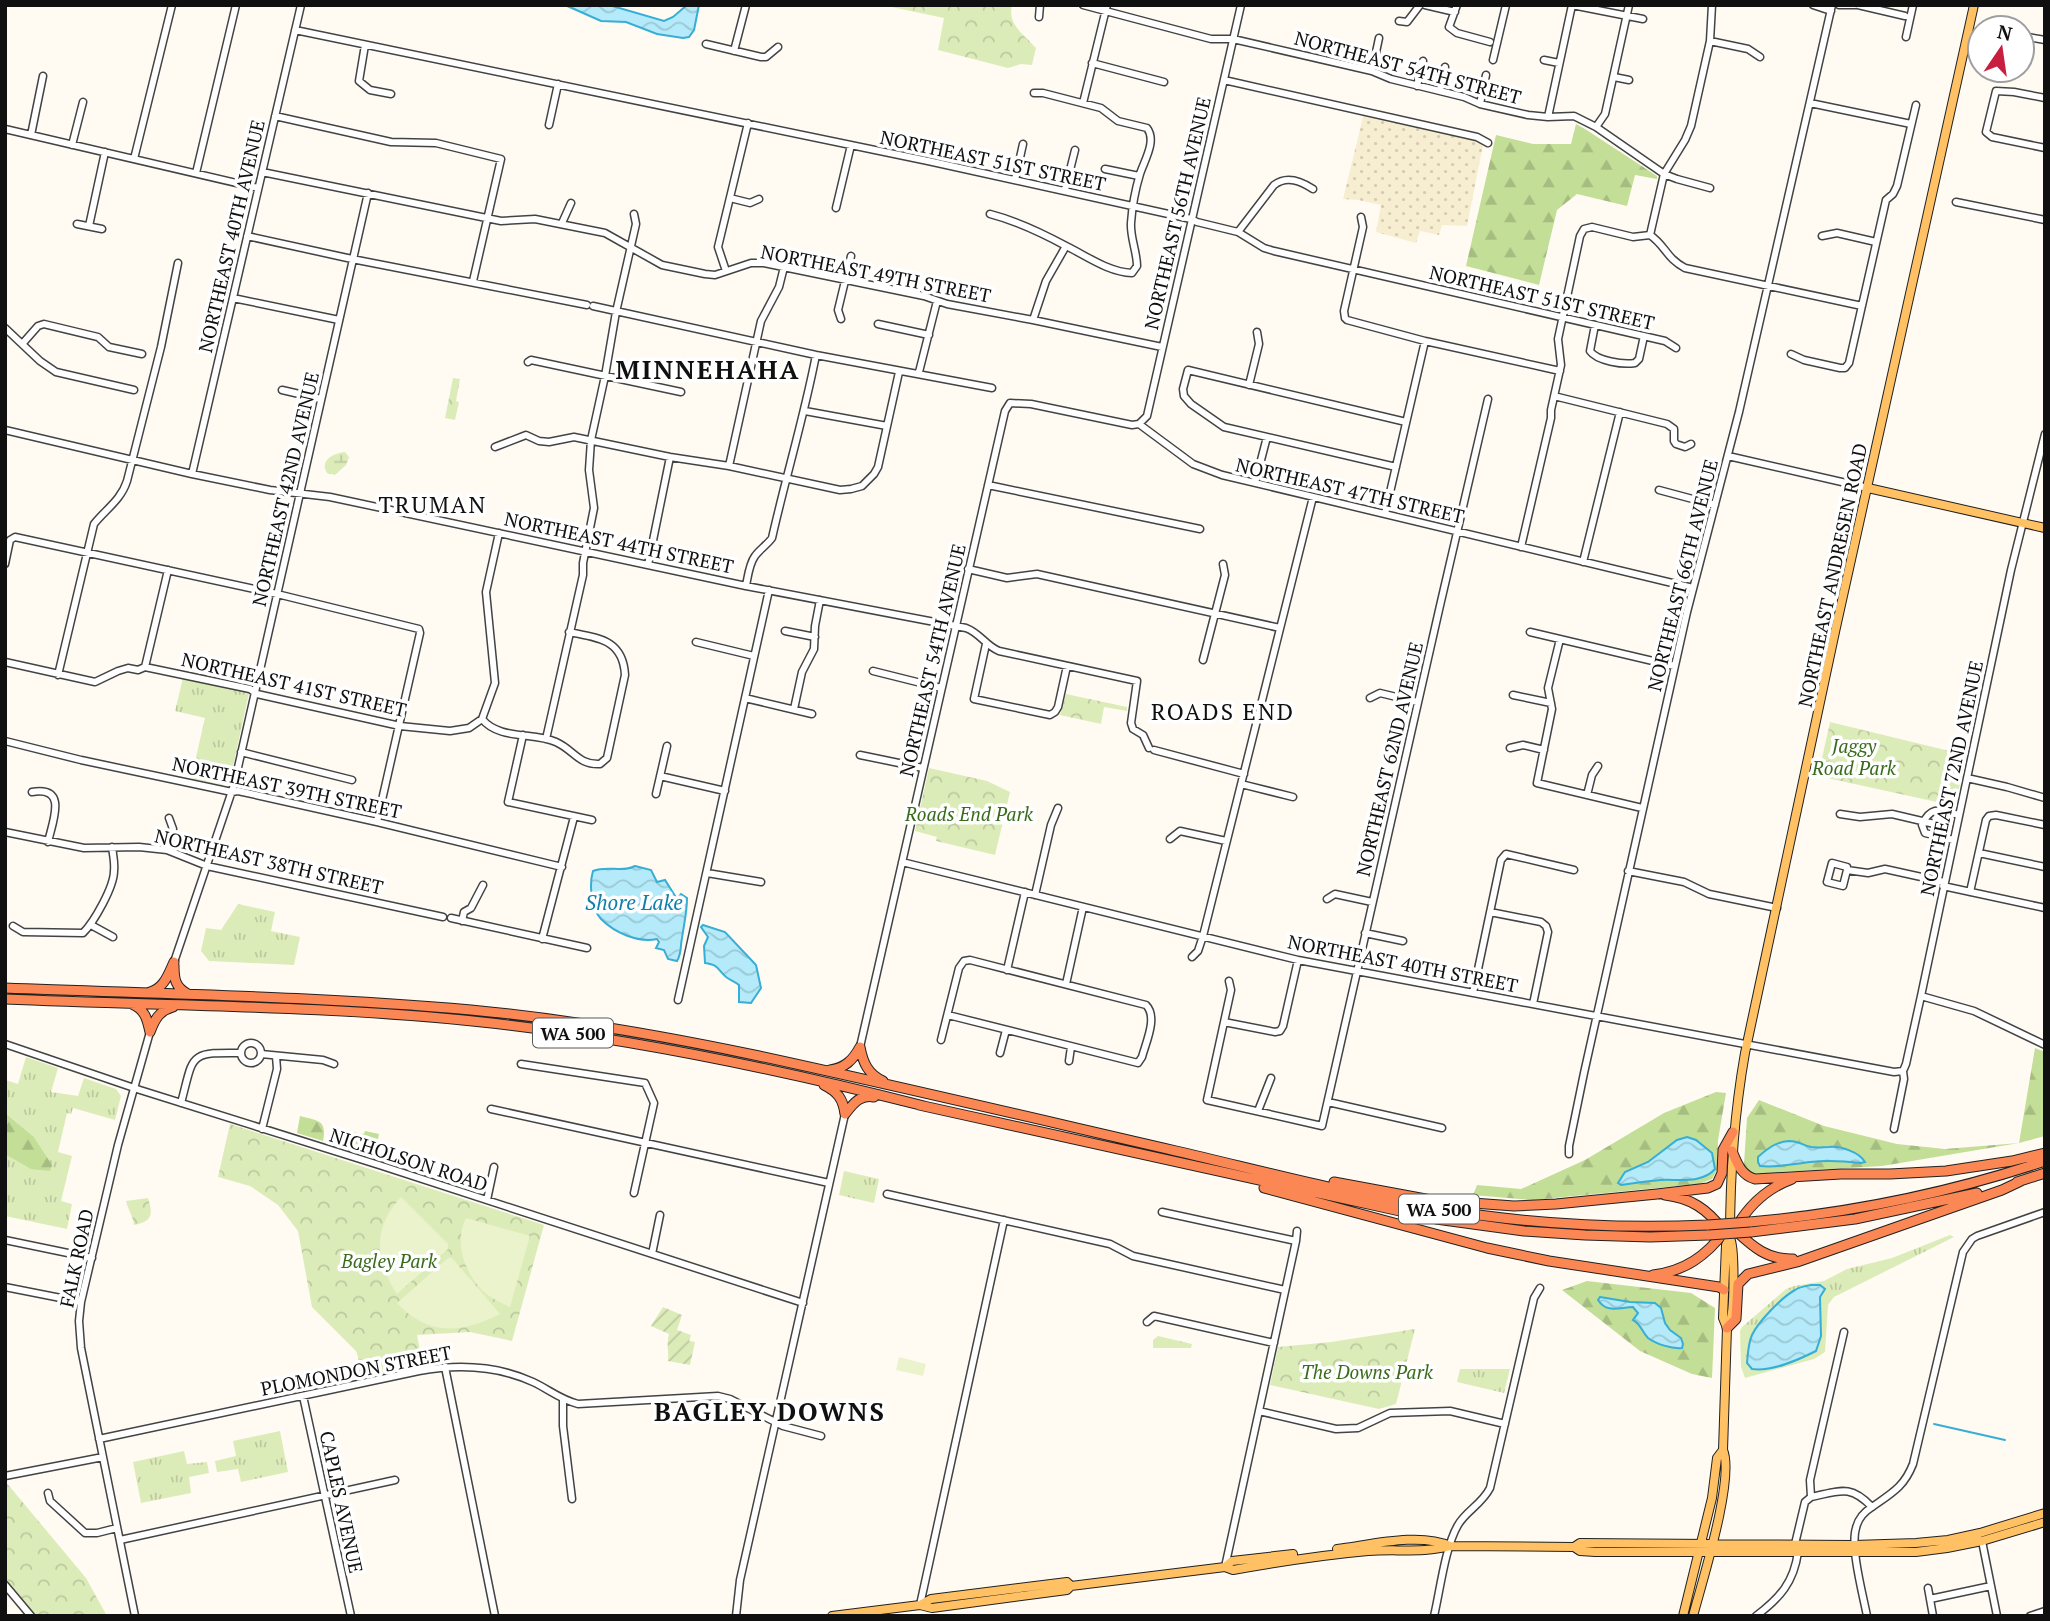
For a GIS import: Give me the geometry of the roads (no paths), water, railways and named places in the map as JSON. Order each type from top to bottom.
[{"type":"highway","points":[[145,993],[162,985],[174,962]]},
{"type":"highway","points":[[174,962],[175,982],[178,988],[190,995]]},
{"type":"highway","name":"WA 500","points":[[5,988],[395,1004],[542,1018],[663,1037],[827,1071],[1346,1190],[1467,1213],[1569,1224],[1709,1230]]},
{"type":"highway","name":"WA 500","points":[[5,999],[398,1014],[506,1024],[668,1048],[1407,1214],[1492,1227],[1597,1236],[1751,1227],[1808,1227],[1882,1215],[1974,1194],[2045,1173]]},
{"type":"highway","points":[[130,1004],[146,1015],[150,1032]]},
{"type":"highway","points":[[150,1032],[160,1012],[181,1005]]},
{"type":"highway","points":[[827,1071],[842,1068],[860,1047]]},
{"type":"highway","points":[[860,1047],[864,1064],[873,1076],[924,1093]]},
{"type":"highway","points":[[772,1070],[831,1089],[841,1098],[845,1114]]},
{"type":"highway","points":[[845,1114],[856,1101],[868,1096],[924,1106]]},
{"type":"highway","points":[[1175,1151],[1386,1192],[1457,1203],[1527,1206],[1708,1188],[1717,1184],[1722,1173],[1724,1150],[1733,1132]]},
{"type":"highway","points":[[1732,1151],[1742,1172],[1751,1178],[1946,1171],[2045,1153]]},
{"type":"highway","name":"WA 500","points":[[1751,1227],[1884,1204],[1969,1184],[2045,1161]]},
{"type":"highway","points":[[1195,1166],[1246,1183],[1457,1241],[1540,1259],[1719,1287],[1724,1290]]},
{"type":"highway","points":[[1640,1275],[1665,1273],[1684,1267],[1706,1253],[1761,1197],[1782,1183],[1800,1177]]},
{"type":"highway","points":[[1727,1328],[1736,1319],[1738,1284],[1744,1277],[1815,1255],[2021,1181]]},
{"type":"highway","points":[[1657,1194],[1685,1199],[1698,1205],[1730,1231],[1771,1257],[1790,1259],[1815,1255]]},
{"type":"main road","name":"NORTHEAST ANDRESEN ROAD","points":[[1693,1616],[1722,1501],[1726,1466],[1723,1450],[1727,1328],[1732,1309],[1732,1151],[1746,1045],[1974,5]]},
{"type":"main road","points":[[1868,488],[2045,528]]},
{"type":"main road","name":"NORTHEAST ANDRESEN ROAD","points":[[1727,1328],[1723,1318],[1726,1245],[1730,1231]]},
{"type":"main road","name":"NORTHEAST ANDRESEN ROAD","points":[[1685,1614],[1712,1498],[1717,1458],[1723,1450]]},
{"type":"main road","points":[[1855,1549],[1948,1540],[2045,1513]]},
{"type":"main road","points":[[1982,1541],[1983,1536],[2026,1523],[2030,1518]]},
{"type":"main road","points":[[832,1616],[920,1605],[931,1599],[1066,1582],[1071,1586],[1224,1567],[1233,1570],[1343,1553],[1438,1550],[1450,1546],[1574,1547],[1580,1542],[1701,1548],[1930,1550],[1982,1541],[2045,1522]]},
{"type":"street","points":[[134,159],[172,5]]},
{"type":"street","points":[[196,173],[236,5]]},
{"type":"street","name":"NORTHEAST 40TH AVENUE","points":[[191,474],[301,5]]},
{"type":"street","points":[[734,51],[746,5]]},
{"type":"street","points":[[1039,17],[1040,5]]},
{"type":"street","name":"NORTHEAST 54TH STREET","points":[[1083,5],[1106,8],[1211,38],[1233,39],[1372,71],[1391,79],[1464,97],[1479,104],[1528,115],[1574,116],[1596,127],[1664,174],[1710,188]]},
{"type":"street","name":"NORTHEAST 56TH AVENUE","points":[[1139,425],[1147,415],[1241,5]]},
{"type":"street","points":[[1399,21],[1407,22],[1422,5],[1456,9],[1449,27],[1457,33],[1490,42]]},
{"type":"street","points":[[1493,60],[1506,5]]},
{"type":"street","points":[[1548,117],[1572,5],[1643,19]]},
{"type":"street","points":[[1596,127],[1605,114],[1629,5]]},
{"type":"street","points":[[1650,235],[1664,174],[1691,126],[1710,41],[1712,5]]},
{"type":"street","points":[[1813,5],[1832,8]]},
{"type":"street","points":[[1839,5],[1884,8],[1905,16]]},
{"type":"street","points":[[1906,37],[1913,5]]},
{"type":"street","points":[[1083,103],[1106,8]]},
{"type":"street","name":"NORTHEAST 66TH AVENUE","points":[[1569,1154],[1574,1118],[1674,666],[1728,456],[1832,8]]},
{"type":"street","name":"NORTHEAST 51ST STREET","points":[[295,30],[748,123],[1191,219],[1238,232],[1264,248],[1669,342],[1676,348]]},
{"type":"street","points":[[1372,71],[1379,38]]},
{"type":"street","points":[[1710,41],[1748,49],[1760,57]]},
{"type":"street","points":[[706,44],[766,57],[778,47]]},
{"type":"street","points":[[365,45],[359,81],[370,90],[391,94]]},
{"type":"street","points":[[1544,60],[1559,63]]},
{"type":"street","points":[[1417,86],[1423,61]]},
{"type":"street","points":[[1092,63],[1164,82]]},
{"type":"street","points":[[1440,91],[1446,67]]},
{"type":"street","points":[[1479,104],[1486,75]]},
{"type":"street","points":[[31,135],[43,76]]},
{"type":"street","points":[[1614,77],[1629,80]]},
{"type":"street","points":[[1224,80],[1477,137],[1488,143]]},
{"type":"street","points":[[549,125],[558,84]]},
{"type":"street","points":[[2045,98],[1996,91],[1987,134],[2045,148]]},
{"type":"street","points":[[990,214],[1036,231],[1111,270],[1132,273],[1137,267],[1130,224],[1150,132],[1147,128],[1118,121],[1101,108],[1034,93]]},
{"type":"street","points":[[72,145],[83,102]]},
{"type":"street","points":[[1810,103],[1911,124]]},
{"type":"street","points":[[1791,354],[1804,360],[1845,368],[1849,363],[1886,200],[1897,186],[1916,105]]},
{"type":"street","points":[[275,116],[391,142],[436,143],[501,159],[473,281]]},
{"type":"street","points":[[726,271],[718,247],[748,123]]},
{"type":"street","points":[[5,129],[258,188]]},
{"type":"street","points":[[1015,180],[1023,144]]},
{"type":"street","points":[[836,208],[851,145]]},
{"type":"street","points":[[1065,190],[1075,150]]},
{"type":"street","points":[[89,226],[105,152]]},
{"type":"street","points":[[1105,169],[1139,176]]},
{"type":"street","name":"NORTHEAST 49TH STREET","points":[[262,172],[488,219],[535,219],[562,223],[605,233],[662,265],[705,274],[715,275],[751,263],[764,263],[1162,347]]},
{"type":"street","points":[[1238,232],[1280,180],[1291,179],[1313,189]]},
{"type":"street","name":"NORTHEAST 42ND AVENUE","points":[[174,962],[232,792],[368,193]]},
{"type":"street","points":[[730,198],[750,203],[759,199]]},
{"type":"street","points":[[1956,202],[2045,220]]},
{"type":"street","points":[[562,223],[571,203]]},
{"type":"street","points":[[546,739],[583,575],[594,508],[589,470],[591,440],[636,224],[634,214]]},
{"type":"street","points":[[1361,217],[1363,228],[1344,311],[1345,318],[1351,322],[1418,337],[1425,341],[1560,371]]},
{"type":"street","points":[[77,223],[102,229]]},
{"type":"street","points":[[1521,547],[1551,421],[1561,360],[1558,344],[1580,236],[1584,229],[1592,227],[1633,237],[1650,235],[1658,240],[1672,261],[1685,268],[1862,306]]},
{"type":"street","points":[[1822,236],[1837,233],[1876,242]]},
{"type":"street","points":[[247,236],[590,305],[899,372],[919,372],[992,388]]},
{"type":"street","points":[[1033,320],[1046,281],[1066,246]]},
{"type":"street","points":[[841,319],[838,310],[851,256]]},
{"type":"street","points":[[58,675],[94,524],[124,491],[161,347],[178,263]]},
{"type":"street","points":[[729,466],[761,321],[779,287],[784,267]]},
{"type":"street","points":[[233,298],[339,320]]},
{"type":"street","points":[[919,372],[937,301]]},
{"type":"street","points":[[23,343],[38,326],[44,324],[98,337],[109,347],[142,354]]},
{"type":"street","points":[[878,324],[929,335]]},
{"type":"street","points":[[1595,325],[1590,351],[1595,357],[1635,363],[1639,359],[1644,336]]},
{"type":"street","points":[[5,328],[56,373],[134,390]]},
{"type":"street","points":[[1249,385],[1259,344],[1257,332]]},
{"type":"street","points":[[1385,514],[1425,341]]},
{"type":"street","points":[[746,586],[751,564],[772,538],[785,479],[805,411],[816,355]]},
{"type":"street","points":[[528,362],[531,360],[681,392]]},
{"type":"street","points":[[1395,467],[1224,427],[1191,404],[1184,396],[1183,389],[1188,370],[1406,422]]},
{"type":"street","points":[[495,446],[526,435],[538,441],[549,442],[573,437],[840,490],[862,486],[874,474],[881,458],[899,372]]},
{"type":"street","points":[[282,390],[321,399]]},
{"type":"street","points":[[1554,397],[1670,425],[1674,429],[1676,444],[1685,447],[1691,444]]},
{"type":"street","name":"NORTHEAST 62ND AVENUE","points":[[1258,1111],[1322,1126],[1488,399]]},
{"type":"street","name":"NORTHEAST 47TH STREET","points":[[1010,403],[1031,404],[1139,425],[1197,467],[1222,475],[1693,588]]},
{"type":"street","name":"NORTHEAST 54TH AVENUE","points":[[860,1047],[968,569],[1005,411],[1010,403]]},
{"type":"street","points":[[805,411],[887,426]]},
{"type":"street","points":[[1583,562],[1619,412]]},
{"type":"street","name":"NORTHEAST 44TH STREET","points":[[5,430],[191,474],[270,490],[330,497],[746,586],[972,630],[991,648],[999,651],[1137,681],[1131,723],[1133,729],[1143,735],[1151,749],[1244,774]]},
{"type":"street","name":"NORTHEAST 72ND AVENUE","points":[[1894,1129],[1904,1079],[1903,1071],[1953,840],[2045,434]]},
{"type":"street","points":[[1255,483],[1266,437]]},
{"type":"street","points":[[1728,456],[1868,488]]},
{"type":"street","points":[[648,565],[670,457]]},
{"type":"street","points":[[988,485],[1200,530]]},
{"type":"street","points":[[1659,490],[1715,505]]},
{"type":"street","points":[[1192,957],[1198,951],[1203,936],[1312,497]]},
{"type":"street","points":[[499,533],[486,592],[495,683],[482,719],[487,725],[499,730],[556,742],[583,761],[600,764],[607,758],[625,675],[624,663],[611,644],[569,632]]},
{"type":"street","points":[[5,564],[12,538],[16,537],[277,594],[419,629],[377,822]]},
{"type":"street","points":[[1203,660],[1225,575],[1223,564]]},
{"type":"street","points":[[968,569],[1007,578],[1037,574],[1280,628]]},
{"type":"street","points":[[145,667],[168,570]]},
{"type":"street","points":[[678,1000],[769,590]]},
{"type":"street","points":[[794,709],[802,672],[814,649],[820,600]]},
{"type":"street","points":[[785,631],[815,637]]},
{"type":"street","points":[[1530,632],[1674,666]]},
{"type":"street","points":[[1560,639],[1548,688],[1552,709],[1537,783],[1642,808]]},
{"type":"street","points":[[696,642],[754,656]]},
{"type":"street","points":[[986,643],[974,699],[1050,715],[1058,707],[1067,666]]},
{"type":"street","name":"NORTHEAST 41ST STREET","points":[[5,662],[95,682],[128,668],[138,670],[145,667],[250,689],[400,726],[450,731],[469,727],[482,719]]},
{"type":"street","points":[[873,671],[942,688]]},
{"type":"street","points":[[1370,698],[1380,694],[1417,702]]},
{"type":"street","points":[[1514,695],[1551,704]]},
{"type":"street","points":[[745,698],[812,714]]},
{"type":"street","points":[[523,736],[508,802],[593,820]]},
{"type":"street","name":"NORTHEAST 39TH STREET","points":[[5,741],[81,760],[377,822],[562,867]]},
{"type":"street","points":[[1510,748],[1523,745],[1544,750]]},
{"type":"street","points":[[656,794],[667,746]]},
{"type":"street","points":[[241,752],[352,780]]},
{"type":"street","points":[[860,755],[923,768]]},
{"type":"street","points":[[1587,795],[1592,775],[1598,766]]},
{"type":"street","points":[[660,776],[725,791]]},
{"type":"street","points":[[1967,778],[2045,798]]},
{"type":"street","points":[[1241,784],[1293,797]]},
{"type":"street","points":[[32,792],[49,792],[56,803],[48,842]]},
{"type":"street","points":[[1035,895],[1051,825],[1058,808]]},
{"type":"street","points":[[1953,840],[1925,833],[1922,829],[1923,821],[1935,810],[1959,815]]},
{"type":"street","points":[[1840,814],[1860,817],[1892,814],[1943,825]]},
{"type":"street","points":[[1970,892],[1989,816],[2045,825]]},
{"type":"street","points":[[542,939],[574,817]]},
{"type":"street","points":[[167,850],[173,829],[169,818]]},
{"type":"street","points":[[1170,839],[1180,831],[1226,841]]},
{"type":"street","name":"NORTHEAST 38TH STREET","points":[[5,832],[84,848],[139,847],[167,850],[206,866],[443,917]]},
{"type":"street","points":[[13,926],[23,932],[83,933],[91,925],[112,882],[112,847]]},
{"type":"street","points":[[1979,853],[2045,867]]},
{"type":"street","points":[[1473,993],[1501,860],[1506,854],[1574,870]]},
{"type":"street","name":"NORTHEAST 40TH STREET","points":[[902,862],[1298,960],[1746,1045],[1894,1072],[1903,1071]]},
{"type":"street","points":[[1847,870],[1868,873],[1885,869],[1970,892],[2045,908]]},
{"type":"street","points":[[1628,871],[1684,882],[1709,894],[1777,908]]},
{"type":"street","points":[[707,873],[761,882]]},
{"type":"street","points":[[462,921],[464,912],[471,908],[483,886]]},
{"type":"street","points":[[1007,970],[1025,892]]},
{"type":"street","points":[[1327,899],[1335,894],[1373,902]]},
{"type":"street","points":[[1066,984],[1083,907]]},
{"type":"street","points":[[1490,912],[1541,922],[1546,926],[1548,932],[1533,1004]]},
{"type":"street","points":[[451,918],[587,948]]},
{"type":"street","points":[[91,925],[114,937]]},
{"type":"street","points":[[1365,933],[1403,941]]},
{"type":"street","points":[[941,1040],[958,968],[964,961],[970,960],[1146,1005],[1152,1017],[1138,1063],[948,1015]]},
{"type":"street","points":[[1224,1022],[1280,1031],[1298,960]]},
{"type":"street","points":[[1229,981],[1231,990],[1207,1100],[1258,1111],[1272,1078]]},
{"type":"street","points":[[1921,996],[1974,1011],[2045,1045]]},
{"type":"street","points":[[1000,1053],[1006,1030]]},
{"type":"street","name":"FALK ROAD","points":[[135,1616],[80,1340],[79,1321],[81,1302],[118,1145],[150,1032]]},
{"type":"street","points":[[253,1043],[260,1047],[261,1054],[257,1062],[250,1063],[243,1059],[241,1053],[244,1045],[253,1043]]},
{"type":"street","name":"NICHOLSON ROAD","points":[[5,1044],[803,1303]]},
{"type":"street","points":[[1069,1061],[1071,1047]]},
{"type":"street","points":[[181,1103],[194,1061],[209,1052],[241,1053]]},
{"type":"street","points":[[261,1054],[323,1060],[334,1064]]},
{"type":"street","points":[[262,1129],[277,1069],[275,1056]]},
{"type":"street","points":[[521,1064],[645,1083],[654,1102],[634,1193]]},
{"type":"street","points":[[1328,1102],[1442,1128]]},
{"type":"street","points":[[491,1109],[829,1183]]},
{"type":"street","points":[[736,1616],[740,1580],[845,1114]]},
{"type":"street","points":[[487,1200],[495,1167]]},
{"type":"street","points":[[887,1194],[1110,1244],[1133,1256],[1285,1290]]},
{"type":"street","points":[[1162,1212],[1296,1241]]},
{"type":"street","points":[[1867,1616],[1854,1536],[1858,1522],[1865,1513],[1900,1488],[1908,1478],[1963,1252],[1972,1239],[2045,1212]]},
{"type":"street","points":[[652,1254],[660,1215]]},
{"type":"street","points":[[920,1605],[1004,1220]]},
{"type":"street","points":[[1224,1567],[1297,1231]]},
{"type":"street","points":[[5,1241],[92,1258]]},
{"type":"street","points":[[5,1287],[81,1302]]},
{"type":"street","points":[[1434,1616],[1456,1528],[1482,1501],[1490,1488],[1534,1298],[1540,1288]]},
{"type":"street","points":[[1147,1322],[1154,1316],[1274,1343]]},
{"type":"street","points":[[1811,1497],[1810,1480],[1844,1332]]},
{"type":"street","name":"PLOMONDON STREET","points":[[99,1439],[465,1365],[501,1371],[534,1382],[563,1400],[578,1404],[718,1396],[730,1399],[783,1426],[821,1436]]},
{"type":"street","points":[[445,1367],[495,1616]]},
{"type":"street","name":"CAPLES AVENUE","points":[[303,1396],[351,1616]]},
{"type":"street","points":[[563,1400],[572,1499]]},
{"type":"street","points":[[1259,1411],[1336,1429],[1358,1428],[1390,1413],[1450,1410],[1505,1424]]},
{"type":"street","points":[[5,1476],[103,1457]]},
{"type":"street","points":[[120,1540],[396,1480]]},
{"type":"street","points":[[1756,1616],[1791,1580],[1795,1570],[1805,1502],[1811,1497],[1850,1491],[1862,1497],[1872,1507]]},
{"type":"street","points":[[48,1493],[50,1501],[85,1533],[117,1528]]},
{"type":"street","points":[[1982,1541],[1997,1616]]},
{"type":"street","points":[[5,1585],[31,1616]]},
{"type":"street","points":[[1930,1599],[1991,1586]]},
{"type":"street","points":[[1928,1588],[1933,1616]]},
{"type":"street","points":[[2030,1616],[2045,1611]]},
{"type":"water","points":[[565,5],[609,5],[664,21],[687,5],[699,5],[694,30],[689,37],[683,38],[657,34],[626,22],[601,21]]},
{"type":"water","name":"Shore Lake","points":[[635,866],[651,870],[657,882],[665,880],[677,899],[681,894],[687,898],[677,961],[668,959],[664,950],[656,948],[659,942],[657,939],[642,940],[620,933],[601,919],[595,909],[591,889],[593,871]]},
{"type":"water","points":[[703,925],[725,932],[756,965],[761,988],[751,1003],[739,1002],[739,985],[715,966],[705,963],[704,946],[708,937],[701,927]]},
{"type":"water","points":[[1687,1137],[1696,1140],[1712,1153],[1715,1169],[1710,1174],[1689,1180],[1621,1185],[1618,1183],[1625,1172],[1648,1162],[1677,1140]]},
{"type":"water","points":[[1789,1141],[1811,1147],[1844,1149],[1859,1155],[1865,1162],[1823,1161],[1760,1166],[1758,1157],[1776,1144]]},
{"type":"water","points":[[1820,1285],[1825,1289],[1820,1297],[1821,1336],[1816,1351],[1776,1367],[1752,1369],[1747,1363],[1755,1330],[1784,1298],[1797,1289]]},
{"type":"water","points":[[1600,1297],[1655,1303],[1661,1308],[1670,1330],[1681,1338],[1682,1348],[1669,1347],[1651,1340],[1633,1320],[1638,1313],[1633,1307],[1605,1307],[1598,1300]]},
{"type":"waterway","points":[[1934,1424],[2005,1440]]},
{"type":"district","name":"MINNEHAHA","points":[[708,369]]},
{"type":"district","name":"TRUMAN","points":[[433,504]]},
{"type":"district","name":"ROADS END","points":[[1223,711]]},
{"type":"district","name":"BAGLEY DOWNS","points":[[770,1411]]},
{"type":"park label","name":"Jaggy Road Park","points":[[1854,756]]},
{"type":"park label","name":"Roads End Park","points":[[969,813]]},
{"type":"park label","name":"Bagley Park","points":[[389,1260]]},
{"type":"park label","name":"The Downs Park","points":[[1367,1371]]}]
